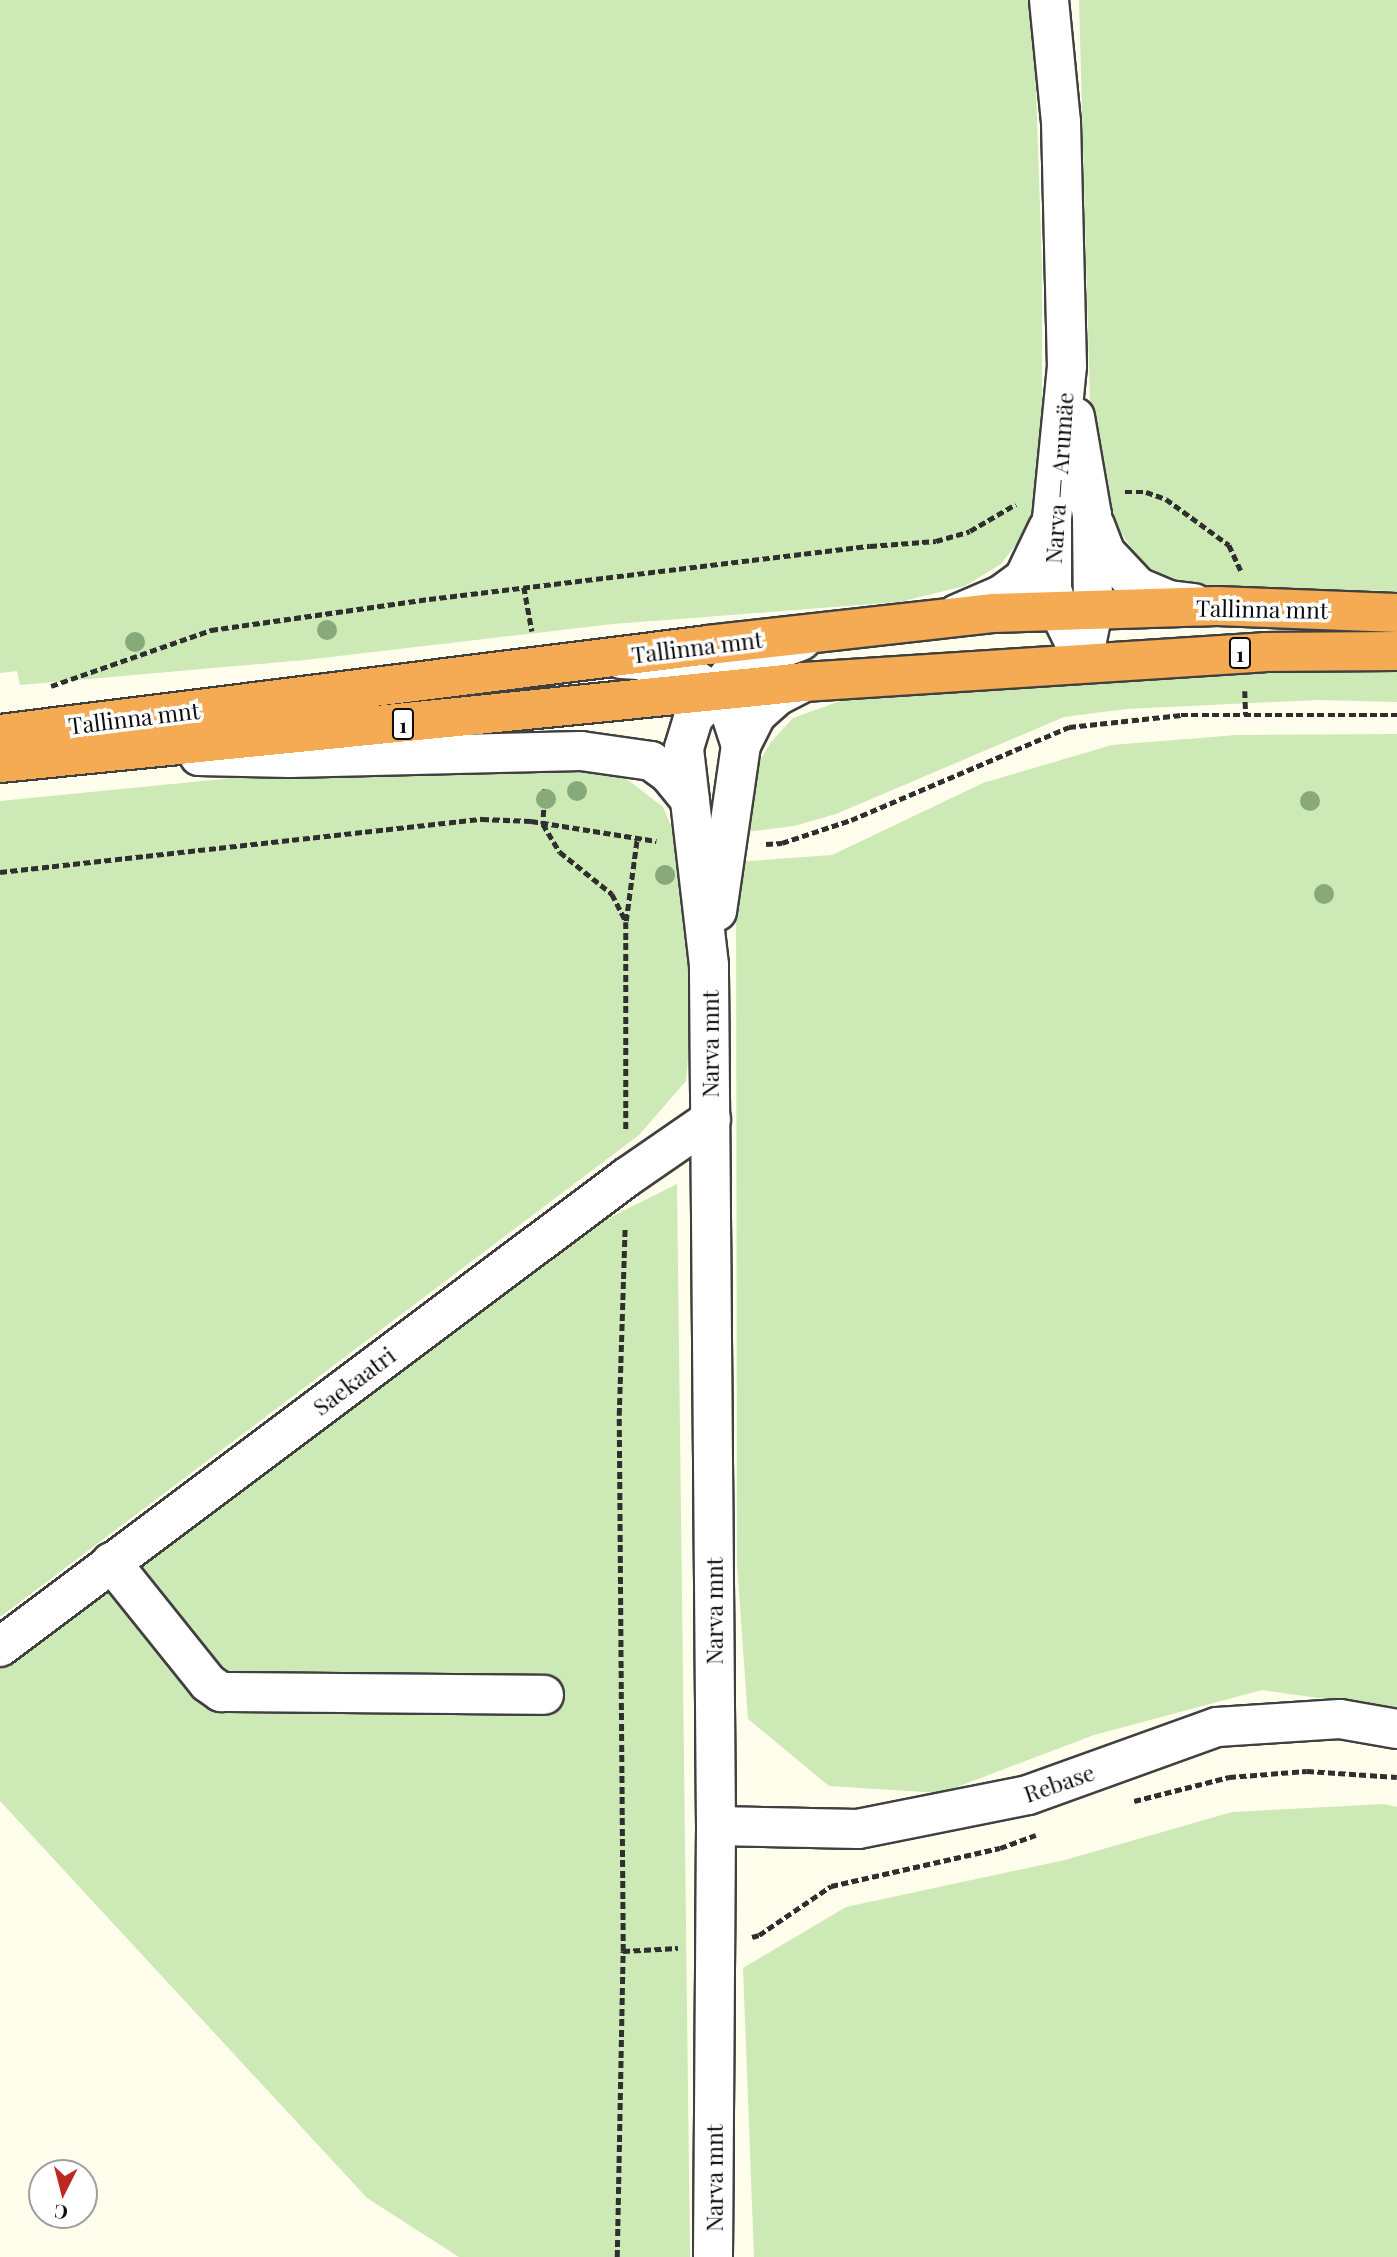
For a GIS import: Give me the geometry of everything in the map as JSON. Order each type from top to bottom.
[{"type":"highway","name":"Tallinna mnt","points":[[0,734],[946,618],[1076,610],[1229,607],[1397,613]]},
{"type":"highway","name":"Tallinna mnt","points":[[0,763],[804,682],[1244,653],[1397,651]]},
{"type":"street","name":"Narva — Arumäe","points":[[1049,0],[1061,122],[1071,506],[1052,589],[1076,610],[1084,662]]},
{"type":"street","points":[[946,618],[1001,595],[1024,578],[1071,506],[1106,553],[1138,587],[1169,600],[1229,607]]},
{"type":"street","name":"Narva mnt","points":[[713,2257],[716,1826],[709,965],[684,748],[693,718],[713,692],[752,659],[836,631]]},
{"type":"street","name":"Narva mnt","points":[[606,658],[639,660],[693,678],[713,692],[731,715],[741,745],[709,965]]},
{"type":"street","points":[[741,745],[756,715],[777,696],[804,682]]},
{"type":"street","points":[[92,754],[290,758],[581,751],[651,761],[669,774],[691,800]]},
{"type":"street","name":"Saekaatri","points":[[0,1647],[627,1177],[710,1119]]},
{"type":"street","points":[[111,1562],[208,1683],[221,1692],[544,1695]]},
{"type":"street","name":"Rebase","points":[[716,1826],[858,1829],[1028,1795],[1217,1727],[1340,1719],[1397,1729]]},
{"type":"path","points":[[39,691],[211,629],[484,592],[870,546],[936,541],[971,531],[1003,510],[1028,498],[1071,506],[1146,492],[1167,499],[1229,545],[1241,569],[1229,607]]},
{"type":"path","points":[[1244,653],[1246,715]]},
{"type":"path","points":[[543,824],[561,852],[612,894],[626,922]]},
{"type":"path","points":[[617,2257],[623,1951],[619,1415],[627,1177],[626,922],[637,839]]},
{"type":"path","points":[[1122,1805],[1229,1777],[1307,1771],[1397,1777]]},
{"type":"path","points":[[623,1951],[715,1946],[759,1935],[831,1886],[1000,1848],[1049,1831]]},
{"type":"green space","points":[[0,0],[1028,0],[1034,34],[1042,263],[1042,462],[1032,513],[1021,538],[1001,564],[965,586],[899,602],[613,624],[305,660],[20,685],[17,671],[0,673]]},
{"type":"green space","points":[[1079,0],[1397,0],[1397,591],[1201,588],[1169,582],[1138,558],[1110,516],[1090,400]]},
{"type":"green space","points":[[1397,669],[1397,702],[1317,700],[1126,709],[1064,717],[836,814],[794,826],[730,834],[753,773],[771,742],[793,718],[868,691],[1272,670]]},
{"type":"green space","points":[[1397,734],[1397,1709],[1262,1690],[1094,1735],[941,1793],[829,1786],[748,1719],[737,1564],[736,862],[832,855],[983,783],[1112,745],[1237,735]]},
{"type":"green space","points":[[592,771],[628,780],[663,807],[689,868],[693,1000],[686,1081],[639,1135],[0,1617],[0,801],[243,777]]},
{"type":"green space","points":[[677,1184],[690,2257],[459,2257],[367,2198],[0,1801],[0,1664],[575,1235]]},
{"type":"green space","points":[[1384,1804],[1397,1807],[1397,2257],[754,2257],[743,1968],[846,1907],[1065,1860],[1232,1812]]}]
